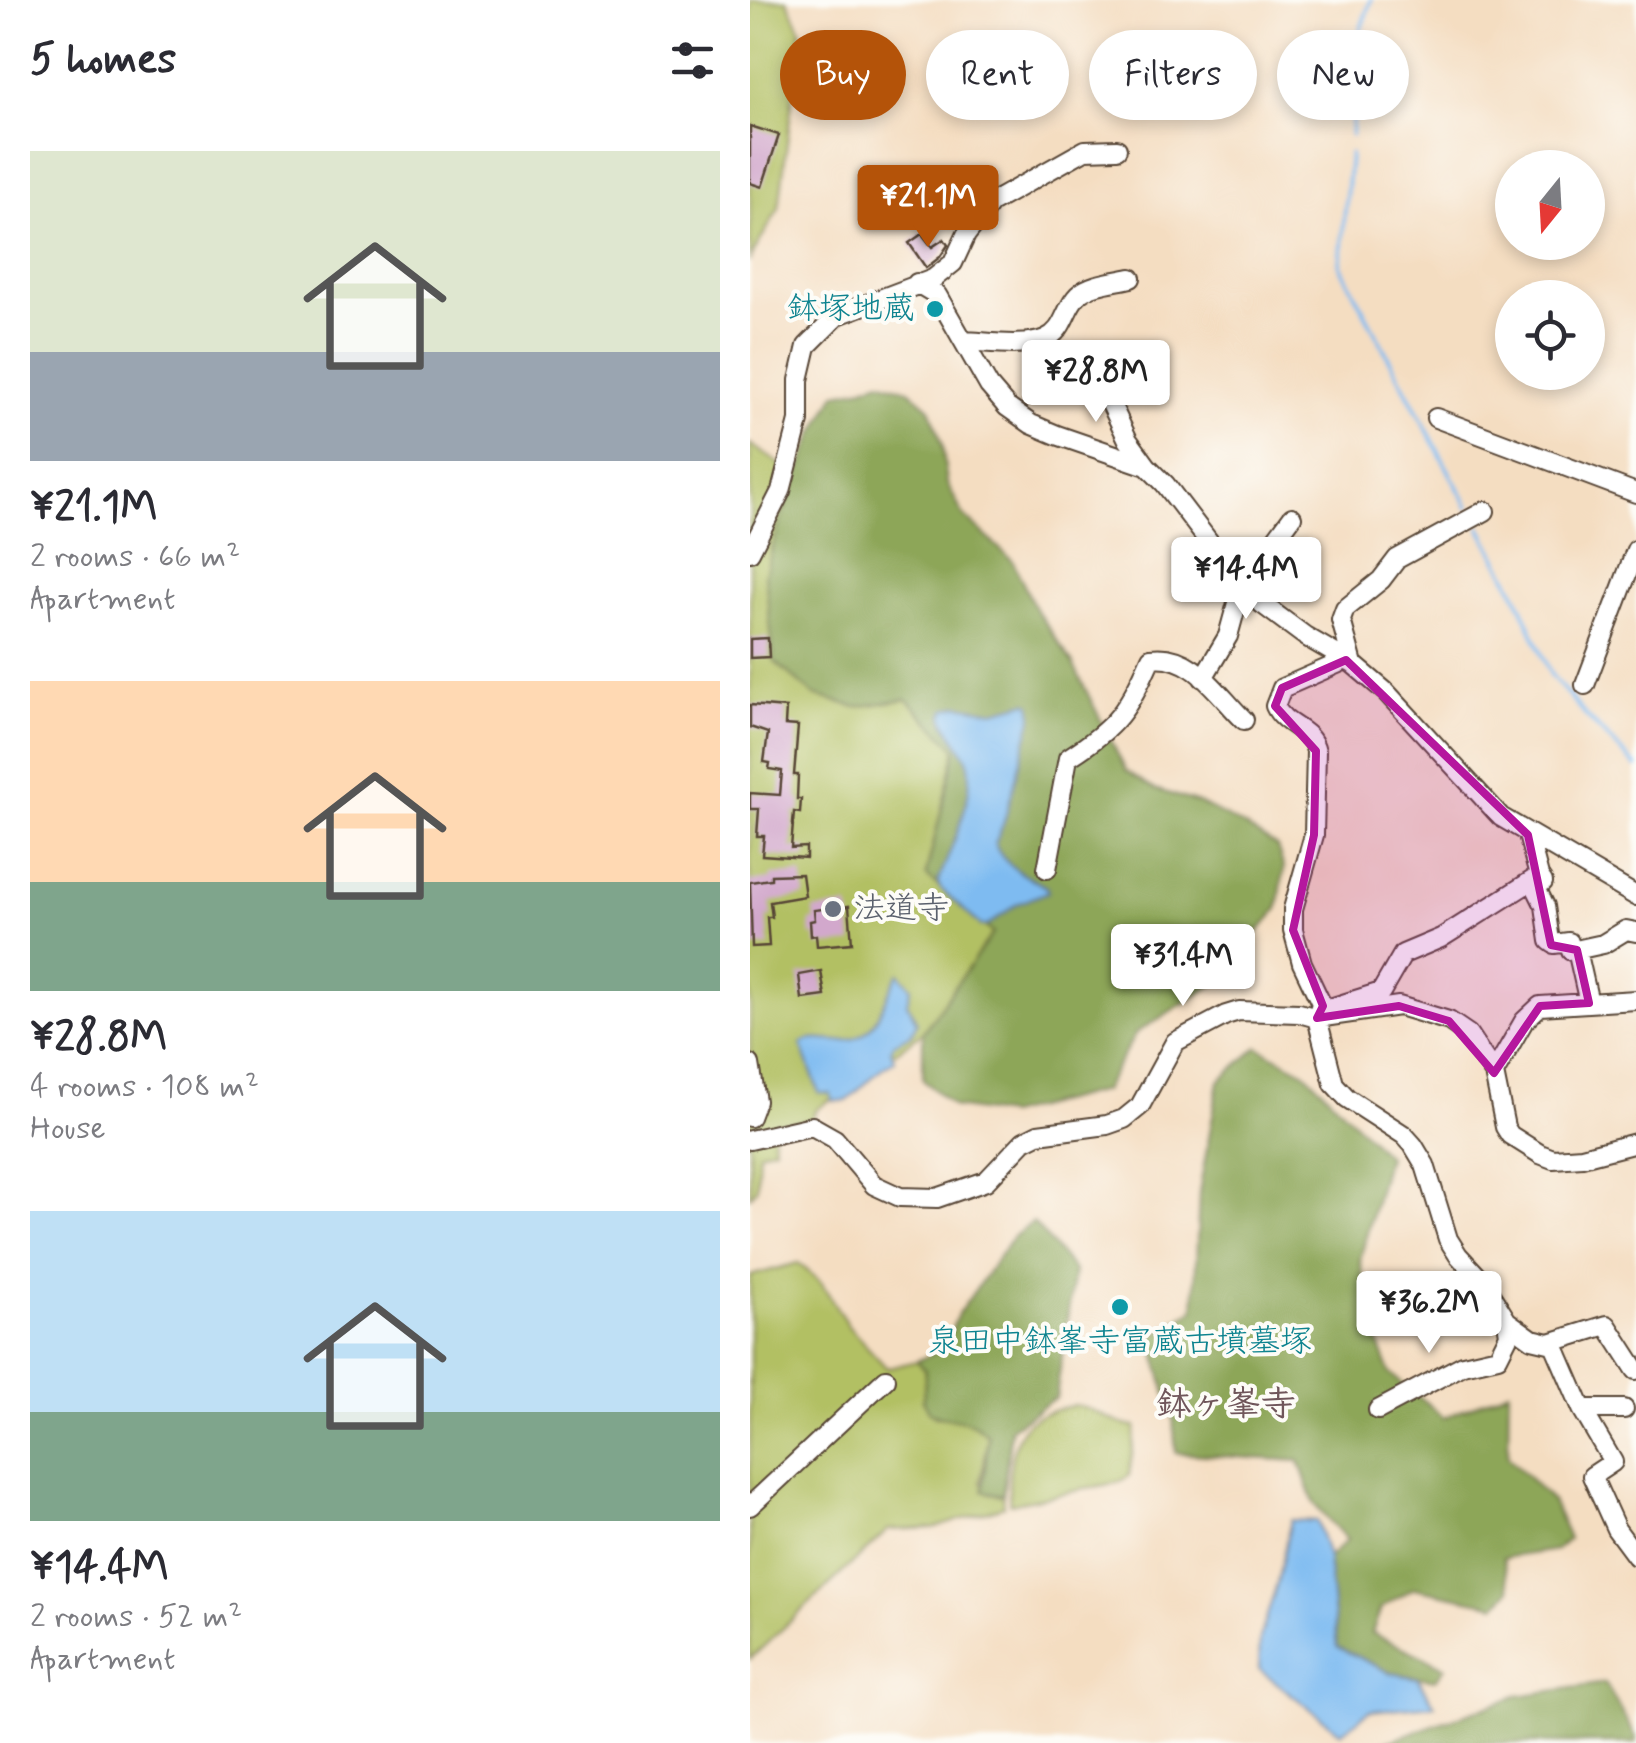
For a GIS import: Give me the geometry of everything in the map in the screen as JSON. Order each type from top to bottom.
[{"type":"street","points":[[750,552],[781,490],[800,421],[800,380],[807,346],[838,314],[933,279],[953,263],[966,236],[991,203],[1085,150],[1117,148]]},
{"type":"street","points":[[965,341],[1030,342],[1050,338],[1060,328],[1076,297],[1091,287],[1131,278]]},
{"type":"street","points":[[917,283],[937,295],[989,386],[1007,407],[1031,424],[1147,466]]},
{"type":"street","points":[[1030,342],[1046,364],[1092,378],[1103,387],[1128,440],[1242,585],[1305,636],[1350,662],[1386,692],[1501,817],[1636,896]]},
{"type":"street","points":[[1056,367],[1100,368]]},
{"type":"street","points":[[1436,418],[1636,493]]},
{"type":"street","points":[[1350,662],[1341,620],[1346,609],[1381,580],[1397,559],[1485,511]]},
{"type":"street","points":[[1203,678],[1228,636],[1242,585],[1292,517]]},
{"type":"street","points":[[1585,685],[1636,550]]},
{"type":"street","points":[[1047,869],[1068,758],[1117,722],[1132,702],[1151,658],[1176,659],[1203,678],[1244,720]]},
{"type":"street","points":[[1350,662],[1282,688],[1275,706],[1287,721],[1307,732],[1314,740],[1316,752],[1314,835],[1293,909],[1293,930],[1302,963],[1321,1004],[1318,1015],[1334,1084],[1346,1098],[1414,1145],[1425,1165],[1448,1239],[1458,1256],[1482,1280],[1506,1320],[1510,1336],[1498,1357],[1462,1365],[1378,1410]]},
{"type":"street","points":[[1528,835],[1543,882],[1536,886],[1554,944],[1569,942],[1571,951],[1604,944],[1626,930],[1636,932]]},
{"type":"street","points":[[1318,1015],[1381,992],[1403,954],[1441,938],[1539,876]]},
{"type":"street","points":[[1577,950],[1589,1003]]},
{"type":"street","points":[[1494,1073],[1524,1022],[1540,1006],[1636,1000]]},
{"type":"street","points":[[750,1140],[812,1126],[835,1140],[874,1185],[900,1197],[937,1198],[986,1181],[1024,1141],[1038,1134],[1124,1119],[1140,1106],[1165,1058],[1184,1034],[1239,1011],[1318,1015],[1399,1006],[1449,1021],[1468,1034],[1494,1073],[1510,1136],[1540,1154],[1553,1159],[1582,1157],[1636,1143]]},
{"type":"street","points":[[750,1064],[756,1101],[750,1117]]},
{"type":"street","points":[[1506,1320],[1532,1339],[1553,1342],[1607,1325],[1636,1370]]},
{"type":"street","points":[[1553,1342],[1582,1409],[1613,1462],[1592,1476],[1616,1529],[1636,1556]]},
{"type":"street","points":[[750,1506],[886,1379]]},
{"type":"street","points":[[1582,1409],[1624,1408]]},
{"type":"street","points":[[1616,1529],[1636,1526]]},
{"type":"highlighted area","points":[[1346,660],[1528,835],[1551,945],[1577,950],[1589,1003],[1540,1006],[1494,1073],[1449,1021],[1399,1006],[1317,1018],[1323,1006],[1293,930],[1314,835],[1316,751],[1275,706],[1282,688]]},
{"type":"green space","points":[[750,0],[787,0],[801,30],[780,30],[780,120],[790,120],[779,208],[750,259]]},
{"type":"green space","points":[[880,381],[909,390],[930,408],[942,444],[947,483],[963,515],[1012,560],[1036,610],[1072,662],[1126,771],[1155,789],[1199,803],[1244,826],[1277,847],[1284,868],[1278,909],[1214,984],[1136,1033],[1103,1091],[1007,1115],[954,1107],[923,1080],[923,1032],[993,933],[926,875],[956,749],[907,699],[856,707],[814,695],[774,661],[765,574],[781,518],[814,434],[836,393]]},
{"type":"green space","points":[[750,444],[798,476],[781,519],[814,695],[856,707],[907,699],[956,749],[926,875],[993,933],[923,1032],[815,1111],[812,1120],[777,1123],[774,1147],[759,1152],[757,1188],[750,1196]]},
{"type":"green space","points":[[1258,1047],[1305,1072],[1387,1156],[1360,1260],[1373,1329],[1390,1373],[1444,1418],[1509,1390],[1508,1457],[1552,1501],[1569,1539],[1556,1550],[1503,1558],[1510,1590],[1496,1605],[1414,1588],[1381,1608],[1372,1633],[1445,1667],[1435,1680],[1392,1673],[1337,1647],[1328,1558],[1347,1540],[1314,1503],[1299,1461],[1176,1453],[1173,1418],[1151,1337],[1194,1310],[1199,1193],[1219,1081]]},
{"type":"green space","points":[[1033,1222],[1074,1271],[1056,1397],[1011,1428],[1003,1495],[983,1491],[988,1436],[969,1422],[930,1413],[923,1400],[926,1371],[917,1361],[944,1348],[958,1314],[1012,1238]]},
{"type":"green space","points":[[798,1263],[821,1282],[848,1326],[887,1368],[917,1361],[923,1364],[923,1400],[935,1416],[965,1420],[983,1431],[988,1437],[981,1482],[990,1493],[1003,1495],[1004,1506],[935,1528],[888,1530],[750,1659],[750,1276]]},
{"type":"green space","points":[[1074,1405],[1136,1427],[1129,1476],[1119,1482],[1010,1504],[1010,1470],[1020,1434],[1034,1418]]},
{"type":"green space","points":[[1605,1683],[1636,1743],[1382,1743],[1517,1696]]},
{"type":"water","points":[[1027,702],[1033,715],[995,844],[1010,864],[1047,887],[1048,892],[1017,904],[987,926],[981,926],[938,882],[960,824],[970,778],[967,758],[943,715],[946,709],[959,705],[994,711]]},
{"type":"water","points":[[899,973],[911,987],[907,1003],[917,1022],[911,1034],[893,1044],[895,1061],[883,1067],[847,1101],[833,1101],[831,1094],[819,1093],[801,1044],[853,1039],[864,1033],[878,1016]]},
{"type":"water","points":[[1291,1520],[1317,1521],[1328,1558],[1337,1647],[1391,1673],[1418,1678],[1435,1705],[1369,1711],[1341,1733],[1259,1669],[1260,1639]]},
{"type":"building","points":[[750,126],[779,135],[762,187],[750,183]]},
{"type":"building","points":[[922,234],[932,247],[944,239],[948,245],[926,268],[909,243]]},
{"type":"building","points":[[768,638],[769,657],[750,658],[750,639]]},
{"type":"building","points":[[750,705],[786,708],[785,725],[798,726],[794,775],[798,775],[797,799],[801,799],[800,813],[794,812],[791,848],[806,847],[806,858],[762,855],[764,836],[757,836],[759,809],[750,809],[750,793],[780,795],[782,771],[769,769],[770,763],[764,762],[768,733],[750,727]]},
{"type":"building","points":[[802,874],[805,896],[770,902],[769,946],[752,947],[750,882],[771,879],[771,875]]},
{"type":"building","points":[[849,906],[852,943],[817,946],[816,935],[811,936],[814,910]]},
{"type":"building","points":[[821,971],[825,996],[802,999],[799,975]]},
{"type":"waterway","points":[[1351,135],[1358,37],[1371,0]]},
{"type":"waterway","points":[[1350,154],[1340,266],[1468,507]]},
{"type":"waterway","points":[[1480,527],[1516,594],[1551,675],[1636,766]]},
{"type":"place","name":"鉢塚地蔵","points":[[935,309]]},
{"type":"place","name":"法道寺","points":[[833,909]]},
{"type":"place","name":"泉田中鉢峯寺富蔵古墳墓塚","points":[[1120,1307]]},
{"type":"district","name":"鉢ヶ峯寺","points":[[1226,1405]]}]
